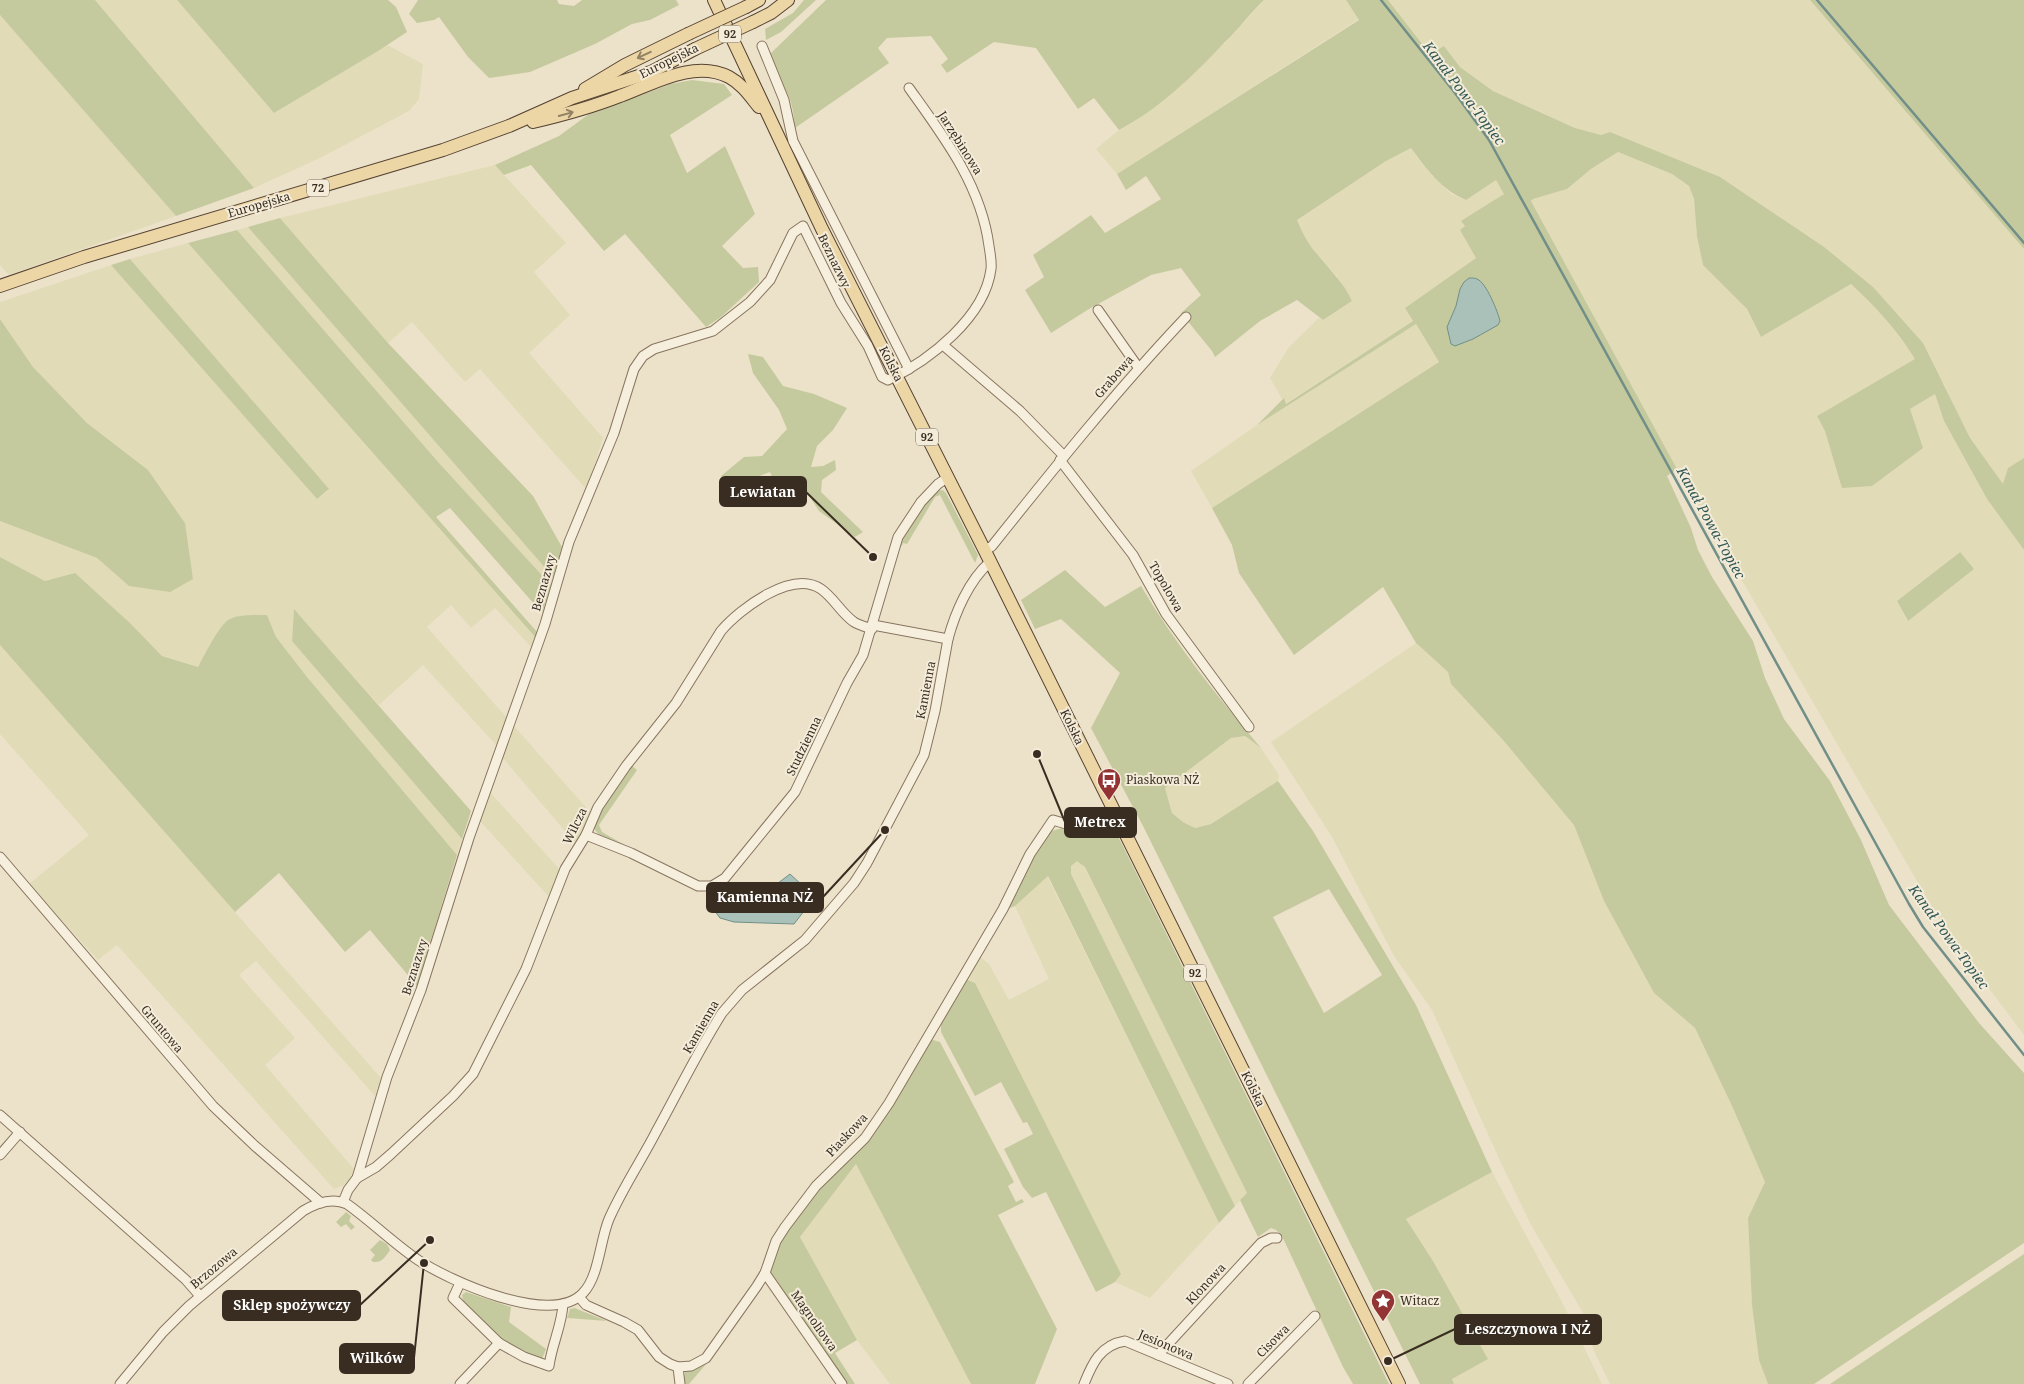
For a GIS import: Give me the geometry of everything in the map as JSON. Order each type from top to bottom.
[{"type":"main road","name":"Kolska","points":[[714,0],[826,237],[1399,1384]]},
{"type":"main road","name":"Europejska","points":[[572,98],[625,64],[759,0]]},
{"type":"main road","name":"Europejska","points":[[0,286],[92,255],[421,158],[502,128],[572,98],[651,72],[696,48],[753,22],[788,0]]},
{"type":"main road","name":"72","points":[[502,128],[584,109],[675,75],[700,71],[721,74],[737,83],[745,90],[772,125]]},
{"type":"street","points":[[762,46],[784,100],[793,141],[909,369]]},
{"type":"street","name":"Jarzębinowa","points":[[909,88],[963,167],[974,190],[988,237],[992,268],[984,293],[962,326],[943,344]]},
{"type":"street","name":"Beznazwy","points":[[343,1202],[348,1190],[357,1178],[388,1077],[422,990],[469,838],[542,633],[569,542],[614,433],[630,380],[639,361],[648,352],[659,346],[712,331],[750,302],[770,280],[793,233],[803,226],[841,303],[868,346],[882,377],[888,380],[897,376]]},
{"type":"street","points":[[1098,310],[1138,368]]},
{"type":"street","name":"Grabowa","points":[[1062,458],[1138,368],[1186,317]]},
{"type":"street","points":[[897,376],[943,344]]},
{"type":"street","name":"Topolowa","points":[[943,344],[1020,411],[1062,458],[1133,555],[1166,614],[1250,727]]},
{"type":"street","points":[[987,556],[992,546],[1062,458]]},
{"type":"street","name":"Studzienna","points":[[586,835],[631,853],[698,886],[705,887],[719,883],[725,878],[795,792],[863,654],[898,537],[930,492],[948,478]]},
{"type":"street","name":"Kamienna","points":[[579,1297],[591,1281],[609,1219],[726,1007],[747,985],[805,940],[854,883],[875,848],[924,755],[935,711],[948,639],[954,620],[987,556]]},
{"type":"street","name":"Wilcza","points":[[357,1178],[376,1167],[454,1096],[473,1074],[526,969],[565,869],[586,835],[598,807],[613,784],[676,703],[721,631],[738,614],[777,590],[808,583],[827,594],[853,621],[872,627],[948,639]]},
{"type":"street","name":"Piaskowa","points":[[678,1366],[694,1365],[706,1358],[765,1273],[776,1241],[785,1227],[816,1186],[865,1138],[889,1103],[1003,909],[1030,854],[1053,820],[1088,829],[1100,827],[1118,819]]},
{"type":"street","name":"Gruntowa","points":[[0,857],[208,1101],[255,1146],[320,1203]]},
{"type":"street","points":[[0,1115],[178,1274],[200,1296]]},
{"type":"street","points":[[0,1155],[20,1132]]},
{"type":"street","name":"Brzozowa","points":[[120,1384],[163,1332],[200,1296],[304,1211],[320,1203],[334,1200],[343,1202]]},
{"type":"street","points":[[343,1202],[418,1260],[460,1282],[522,1303],[563,1304],[579,1297],[586,1305],[638,1330],[663,1360],[678,1366],[680,1384]]},
{"type":"street","name":"Klonowa","points":[[1158,1355],[1261,1243],[1271,1238],[1277,1238]]},
{"type":"street","name":"Magnoliowa","points":[[765,1273],[842,1384]]},
{"type":"street","points":[[460,1282],[453,1298],[499,1343],[524,1357],[549,1366],[551,1348],[562,1318],[563,1304]]},
{"type":"street","name":"Cisowa","points":[[1248,1384],[1315,1316]]},
{"type":"street","name":"Jesionowa","points":[[1084,1384],[1097,1355],[1116,1343],[1128,1342],[1228,1384]]},
{"type":"street","points":[[460,1384],[499,1343]]},
{"type":"shaded area","points":[[95,0],[177,0],[274,113],[387,45],[423,64],[419,99],[409,111],[320,158],[254,188]]},
{"type":"shaded area","points":[[1264,0],[1346,0],[1359,19],[1117,174],[1096,149],[1119,130],[1136,121],[1169,95],[1225,43]]},
{"type":"shaded area","points":[[1388,0],[1810,0],[2024,249],[2024,458],[2008,468],[2003,485],[1970,439],[1944,384],[1873,287],[1648,149],[1610,132],[1601,135],[1575,128],[1493,91],[1460,67],[1444,46],[1430,54]]},
{"type":"shaded area","points":[[0,15],[176,216],[9,275],[0,265]]},
{"type":"shaded area","points":[[1411,148],[1432,175],[1451,194],[1465,200],[1496,179],[1504,194],[1461,230],[1476,258],[1405,308],[1413,321],[1285,404],[1270,378],[1289,347],[1319,318],[1323,320],[1352,301],[1337,276],[1315,253],[1297,220],[1386,161]]},
{"type":"shaded area","points":[[1618,152],[1672,174],[1689,186],[1694,199],[1697,237],[1703,265],[1747,309],[1761,337],[1851,284],[1865,296],[1891,325],[1916,359],[1817,416],[1825,431],[1910,409],[1935,394],[1944,421],[1987,499],[2024,550],[2024,1035],[1948,934],[1677,469],[1531,201],[1567,189],[1591,169]],"holes":[[[1959,552],[1974,569],[1907,621],[1897,601]]]},
{"type":"shaded area","points":[[495,165],[566,243],[534,272],[570,315],[529,353],[603,438],[591,476],[585,488],[480,369],[465,382],[412,322],[388,343],[280,218]]},
{"type":"shaded area","points":[[248,227],[553,577],[551,585],[439,463],[237,230]]},
{"type":"shaded area","points":[[188,243],[536,638],[532,648],[495,608],[471,628],[451,605],[427,627],[507,718],[496,745],[423,665],[379,705],[294,609],[292,641],[462,839],[457,855],[307,677],[276,637],[267,615],[209,646],[198,667],[162,656],[130,623],[75,574],[45,581],[0,557],[0,521],[97,558],[129,586],[185,523],[148,470],[87,423],[33,367],[0,319],[0,302],[111,265],[317,499],[329,490],[130,259]]},
{"type":"shaded area","points":[[1416,324],[1439,362],[1212,508],[1191,471],[1257,425]]},
{"type":"shaded area","points":[[1416,643],[1448,672],[1451,684],[1503,740],[1575,825],[1604,901],[1654,993],[1695,1028],[1765,1182],[1748,1218],[1752,1305],[1759,1360],[1768,1384],[1610,1384],[1594,1351],[1582,1311],[1531,1225],[1432,1010],[1394,956],[1332,837],[1271,742]]},
{"type":"shaded area","points":[[0,645],[381,1078],[375,1096],[256,961],[239,975],[295,1038],[265,1065],[354,1169],[350,1179],[344,1185],[334,1189],[117,945],[98,960],[29,884],[89,835],[0,734]]},
{"type":"shaded area","points":[[513,725],[591,813],[577,845],[501,756]]},
{"type":"shaded area","points":[[1245,736],[1261,748],[1279,775],[1278,781],[1211,824],[1195,828],[1183,822],[1172,813],[1165,788],[1231,738]]},
{"type":"shaded area","points":[[489,791],[561,871],[550,898],[478,819]]},
{"type":"shaded area","points":[[1077,860],[1085,867],[1247,1193],[1235,1206],[1071,874],[1071,866]]},
{"type":"shaded area","points":[[1047,876],[1219,1223],[1150,1298],[1115,1282],[1121,1274],[1025,1085],[965,979],[979,956],[989,964],[1009,1000],[1049,979],[1015,906]]},
{"type":"shaded area","points":[[856,1164],[950,1340],[971,1384],[890,1384],[857,1340],[800,1237]]},
{"type":"shaded area","points":[[1492,1172],[1562,1302],[1602,1384],[1454,1384],[1451,1379],[1487,1358],[1433,1261],[1406,1219]]},
{"type":"green space","points":[[0,0],[95,0],[254,188],[176,216],[0,15]]},
{"type":"green space","points":[[177,0],[388,0],[396,7],[407,32],[274,113]]},
{"type":"green space","points":[[418,0],[557,0],[559,4],[574,6],[582,0],[676,0],[679,5],[650,20],[632,24],[595,44],[530,72],[489,78],[468,57],[439,17],[434,20],[417,23],[409,14]]},
{"type":"green space","points":[[804,0],[816,0],[781,32],[766,40],[765,29],[793,13]]},
{"type":"green space","points":[[826,0],[1264,0],[1189,79],[1162,102],[1119,130],[1094,98],[1078,109],[1036,48],[994,42],[947,73],[941,65],[948,59],[931,36],[887,38],[878,48],[889,63],[795,128],[787,91],[776,70],[771,53]]},
{"type":"green space","points":[[1346,0],[1388,0],[1430,54],[1444,46],[1460,67],[1493,91],[1575,128],[1601,135],[1610,132],[1720,177],[1824,247],[1873,287],[1923,343],[1970,438],[2003,484],[2008,468],[2024,458],[2024,550],[1987,499],[1944,421],[1935,394],[1910,409],[1923,448],[1872,486],[1842,488],[1825,431],[1817,416],[1915,359],[1886,319],[1851,284],[1761,337],[1747,309],[1703,265],[1697,237],[1694,199],[1689,186],[1672,174],[1618,152],[1591,169],[1567,189],[1531,201],[1677,469],[1667,476],[1691,528],[1698,550],[1712,577],[1753,641],[1765,678],[1784,719],[1830,781],[1861,840],[1889,905],[1979,1023],[2024,1073],[2024,1243],[1814,1384],[1768,1384],[1759,1360],[1752,1305],[1748,1218],[1765,1182],[1695,1028],[1654,993],[1604,901],[1574,825],[1503,740],[1451,684],[1448,672],[1416,643],[1383,587],[1294,655],[1239,573],[1232,545],[1212,508],[1439,362],[1416,324],[1257,425],[1284,398],[1286,404],[1413,321],[1405,308],[1476,258],[1460,230],[1465,226],[1461,221],[1504,194],[1496,180],[1466,200],[1441,184],[1411,148],[1386,161],[1297,220],[1311,246],[1341,282],[1352,301],[1323,320],[1297,300],[1260,321],[1215,357],[1181,313],[1201,295],[1181,268],[1151,275],[1089,309],[1051,333],[1025,290],[1044,277],[1033,255],[1091,215],[1105,233],[1161,199],[1146,176],[1126,190],[1117,174],[1359,20]]},
{"type":"green space","points":[[1810,0],[2024,0],[2024,249]]},
{"type":"green space","points":[[692,80],[724,84],[732,95],[670,135],[687,173],[725,146],[755,214],[722,246],[743,268],[758,267],[759,282],[721,317],[706,327],[625,234],[604,251],[531,165],[504,175],[495,165],[559,136],[589,114],[671,84]]},
{"type":"green space","points":[[280,218],[388,343],[533,496],[562,547],[553,577],[248,227]]},
{"type":"green space","points":[[237,230],[439,463],[551,585],[542,613],[450,508],[436,517],[538,633],[536,638],[188,243]]},
{"type":"green space","points":[[130,259],[329,489],[317,499],[111,265]]},
{"type":"green space","points":[[0,319],[33,367],[87,423],[148,470],[185,523],[193,579],[170,592],[129,586],[97,558],[0,521]]},
{"type":"green space","points":[[748,354],[763,357],[783,386],[814,394],[847,408],[833,430],[817,446],[811,467],[823,466],[835,460],[836,470],[822,480],[821,492],[863,532],[855,537],[819,511],[808,494],[783,502],[770,472],[744,482],[742,493],[721,476],[744,457],[762,456],[787,429],[779,410],[753,373]]},
{"type":"green space","points":[[943,490],[978,555],[975,563],[940,495],[935,497],[907,544],[903,543],[902,546],[900,545],[906,530],[933,495],[937,491]]},
{"type":"green space","points":[[1960,552],[1974,569],[1908,621],[1897,601]]},
{"type":"green space","points":[[0,557],[45,581],[75,573],[130,623],[162,656],[198,667],[216,635],[228,620],[242,616],[267,615],[276,637],[307,677],[457,855],[417,986],[370,930],[345,952],[279,873],[235,912],[0,645]]},
{"type":"green space","points":[[1065,570],[1105,607],[1141,586],[1168,629],[1198,670],[1261,748],[1245,736],[1231,738],[1165,788],[1172,813],[1183,822],[1195,828],[1211,824],[1278,781],[1313,831],[1416,1005],[1492,1172],[1406,1219],[1433,1261],[1488,1359],[1452,1379],[1454,1384],[1420,1384],[1143,826],[1091,728],[1120,673],[1061,619],[1035,629],[1021,600]],"holes":[[[1329,889],[1382,975],[1324,1013],[1273,917]]]},
{"type":"green space","points":[[294,609],[471,811],[462,839],[292,641]]},
{"type":"green space","points":[[631,765],[637,770],[599,825],[602,832],[630,848],[600,837],[594,828],[595,818]]},
{"type":"green space","points":[[1062,828],[1075,831],[1101,832],[1114,828],[1389,1384],[1353,1384],[1343,1367],[1282,1236],[1271,1228],[1258,1237],[1240,1200],[1247,1193],[1085,867],[1077,861],[1071,866],[1071,874],[1235,1206],[1219,1223],[1048,876],[1015,906],[1005,910],[1037,851],[1052,831]]},
{"type":"green space","points":[[965,979],[975,983],[1121,1274],[1115,1282],[1096,1292],[1046,1192],[1032,1198],[1023,1187],[1004,1149],[1033,1134],[1027,1122],[1023,1123],[1001,1082],[975,1096],[941,1032],[941,1020]]},
{"type":"green space","points":[[930,1039],[940,1042],[1014,1182],[1008,1186],[1016,1202],[1022,1199],[1024,1202],[998,1215],[1057,1329],[1035,1384],[971,1384],[856,1164],[800,1237],[857,1340],[835,1353],[855,1384],[846,1384],[771,1272],[771,1263],[786,1230],[838,1167],[867,1139]]},
{"type":"green space","points":[[346,1212],[351,1216],[349,1221],[355,1227],[351,1230],[346,1224],[341,1227],[336,1222]]},
{"type":"green space","points":[[380,1240],[387,1244],[390,1250],[381,1260],[373,1262],[371,1260],[375,1255],[370,1250]]},
{"type":"green space","points":[[2024,1254],[2024,1384],[1830,1384]]},
{"type":"green space","points":[[466,1292],[511,1307],[509,1322],[546,1349],[542,1359],[519,1350],[498,1336],[463,1301],[462,1295]]},
{"type":"green space","points":[[575,1308],[607,1321],[567,1318],[570,1309]]},
{"type":"green space","points":[[707,1363],[689,1384],[684,1384],[685,1372]]},
{"type":"water","points":[[1469,278],[1480,281],[1488,291],[1500,321],[1498,325],[1473,339],[1455,346],[1451,344],[1447,327],[1456,306],[1460,289]]},
{"type":"water","points":[[790,874],[815,897],[794,924],[734,922],[720,918],[714,910],[757,899]]},
{"type":"waterway","name":"Kanał Powa-Topiec","points":[[1381,0],[1455,93],[1489,140],[1923,927],[2024,1055]]},
{"type":"waterway","points":[[1817,0],[2024,243]]},
{"type":"place","name":"Lewiatan","points":[[873,557]]},
{"type":"place","name":"Metrex","points":[[1037,754]]},
{"type":"place","name":"Piaskowa NŻ","points":[[1109,801]]},
{"type":"place","name":"Kamienna NŻ","points":[[885,830]]},
{"type":"place","name":"Sklep spożywczy","points":[[430,1240]]},
{"type":"place","name":"Wilków","points":[[424,1263]]},
{"type":"place","name":"Witacz","points":[[1383,1322]]},
{"type":"place","name":"Leszczynowa I NŻ","points":[[1388,1361]]}]
